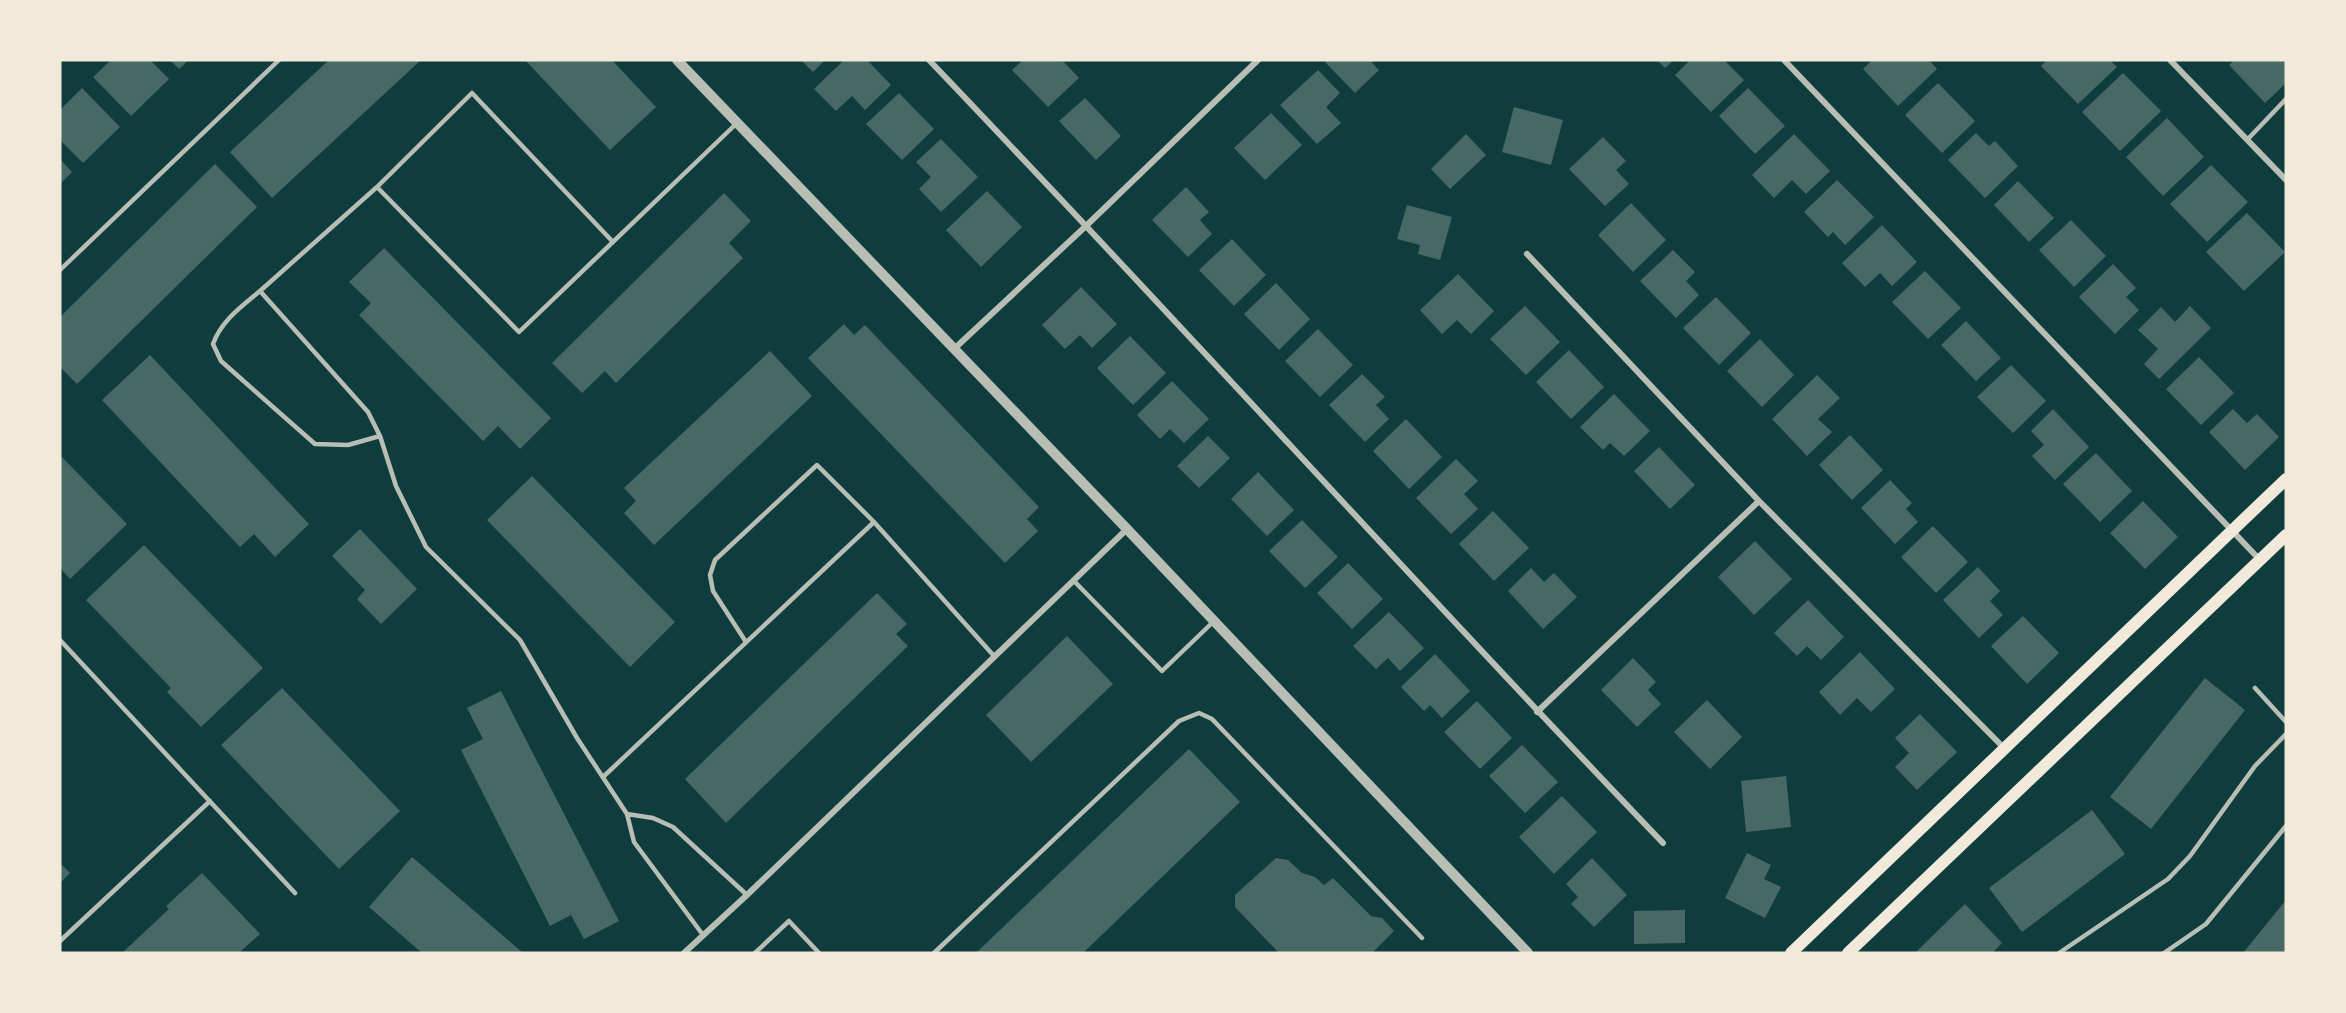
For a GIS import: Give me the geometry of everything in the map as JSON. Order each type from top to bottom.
[{"type":"main road","points":[[1791,953],[2286,479]]},
{"type":"main road","points":[[1848,953],[2286,535]]},
{"type":"street","points":[[677,60],[1127,529],[1528,953]]},
{"type":"street","points":[[929,60],[1087,225],[1538,712],[1663,843]]},
{"type":"street","points":[[953,350],[1258,60]]},
{"type":"street","points":[[1784,60],[2260,560]]},
{"type":"street","points":[[2170,60],[2286,180]]},
{"type":"street","points":[[1527,254],[1759,501],[2005,750]]},
{"type":"street","points":[[1538,712],[1759,501]]},
{"type":"street","points":[[684,953],[1127,529]]},
{"type":"lane","points":[[60,270],[279,60]]},
{"type":"lane","points":[[380,436],[348,445],[315,444],[221,361],[213,344],[217,332],[377,187],[472,93],[613,242]]},
{"type":"lane","points":[[2247,140],[2286,99]]},
{"type":"lane","points":[[377,187],[519,332],[737,123]]},
{"type":"lane","points":[[260,291],[368,412],[380,436],[396,486],[426,547],[520,640],[627,814],[634,842],[704,935]]},
{"type":"lane","points":[[746,642],[713,591],[710,574],[715,560],[818,465],[874,522],[994,656]]},
{"type":"lane","points":[[603,777],[874,522]]},
{"type":"lane","points":[[1074,581],[1162,671],[1213,622]]},
{"type":"lane","points":[[60,640],[295,893]]},
{"type":"lane","points":[[2254,687],[2286,722]]},
{"type":"lane","points":[[934,953],[1179,721],[1199,713],[1212,719],[1422,938]]},
{"type":"lane","points":[[2059,953],[2168,879],[2190,856],[2254,766],[2286,734]]},
{"type":"lane","points":[[60,941],[210,801]]},
{"type":"lane","points":[[627,814],[653,818],[673,827],[747,895]]},
{"type":"lane","points":[[2164,953],[2206,924],[2286,826]]},
{"type":"lane","points":[[755,953],[789,921],[819,953]]},
{"type":"building","points":[[111,60],[150,60],[169,79],[131,116],[93,77]]},
{"type":"building","points":[[170,60],[189,60],[179,69]]},
{"type":"building","points":[[329,60],[421,60],[272,198],[230,152]]},
{"type":"building","points":[[525,60],[612,60],[656,107],[610,150]]},
{"type":"building","points":[[801,60],[825,60],[813,72]]},
{"type":"building","points":[[844,60],[867,60],[891,85],[865,110],[852,96],[836,111],[814,89]]},
{"type":"building","points":[[1023,60],[1062,60],[1079,78],[1048,107],[1012,70]]},
{"type":"building","points":[[1327,60],[1375,60],[1372,63],[1379,70],[1355,93],[1325,62]]},
{"type":"building","points":[[1657,60],[1674,60],[1665,68]]},
{"type":"building","points":[[1690,60],[1724,60],[1744,80],[1711,112],[1675,75]]},
{"type":"building","points":[[1872,60],[1929,60],[1937,69],[1898,106],[1863,69]]},
{"type":"building","points":[[2047,60],[2110,60],[2117,67],[2078,104],[2041,66]]},
{"type":"building","points":[[2234,60],[2286,60],[2286,83],[2265,103],[2229,65]]},
{"type":"building","points":[[1318,70],[1340,93],[1326,107],[1341,123],[1317,144],[1280,105]]},
{"type":"building","points":[[2123,73],[2161,111],[2120,151],[2082,112]]},
{"type":"building","points":[[1938,83],[1975,121],[1942,153],[1905,115]]},
{"type":"building","points":[[82,88],[120,127],[83,163],[60,140],[60,110]]},
{"type":"building","points":[[1748,88],[1785,126],[1755,154],[1719,116]]},
{"type":"building","points":[[899,93],[934,129],[902,160],[866,124]]},
{"type":"building","points":[[1085,98],[1121,136],[1096,160],[1059,121]]},
{"type":"building","points":[[1514,107],[1563,120],[1551,165],[1502,152]]},
{"type":"building","points":[[1271,113],[1302,145],[1265,180],[1234,148]]},
{"type":"building","points":[[2167,118],[2204,157],[2163,196],[2126,157]]},
{"type":"building","points":[[1976,133],[1989,146],[1995,141],[2018,166],[1985,198],[1948,160]]},
{"type":"building","points":[[1466,134],[1486,155],[1450,189],[1431,169]]},
{"type":"building","points":[[1794,134],[1830,171],[1806,194],[1792,180],[1774,198],[1752,175]]},
{"type":"building","points":[[1603,137],[1626,161],[1616,170],[1629,184],[1605,206],[1569,169]]},
{"type":"building","points":[[941,139],[978,177],[941,212],[919,189],[931,177],[916,162]]},
{"type":"building","points":[[60,159],[72,172],[60,184]]},
{"type":"building","points":[[215,164],[257,207],[77,384],[60,367],[60,317]]},
{"type":"building","points":[[2211,165],[2248,202],[2207,242],[2170,204]]},
{"type":"building","points":[[1837,180],[1874,217],[1845,245],[1833,232],[1828,237],[1804,212]]},
{"type":"building","points":[[2018,181],[2054,218],[2029,242],[1994,205]]},
{"type":"building","points":[[1186,187],[1209,212],[1200,220],[1212,234],[1188,257],[1152,220]]},
{"type":"building","points":[[987,191],[1022,227],[981,267],[946,230]]},
{"type":"building","points":[[724,193],[751,221],[729,243],[743,258],[616,383],[605,371],[582,393],[552,363]]},
{"type":"building","points":[[1631,203],[1666,240],[1633,272],[1598,235]]},
{"type":"building","points":[[1407,205],[1452,217],[1440,260],[1418,254],[1420,245],[1397,239]]},
{"type":"building","points":[[2247,213],[2285,252],[2244,291],[2206,252]]},
{"type":"building","points":[[2071,220],[2106,256],[2074,287],[2039,250]]},
{"type":"building","points":[[1882,225],[1917,262],[1892,286],[1880,273],[1865,287],[1842,263]]},
{"type":"building","points":[[1232,239],[1266,275],[1234,306],[1199,270]]},
{"type":"building","points":[[384,248],[551,418],[520,449],[498,426],[483,441],[359,315],[371,303],[349,282]]},
{"type":"building","points":[[1673,250],[1695,272],[1686,281],[1699,295],[1676,318],[1640,281]]},
{"type":"building","points":[[2113,264],[2136,288],[2126,297],[2139,310],[2115,334],[2079,297]]},
{"type":"building","points":[[1925,271],[1961,308],[1928,339],[1892,302]]},
{"type":"building","points":[[1458,274],[1494,311],[1471,334],[1457,320],[1442,334],[1420,310]]},
{"type":"building","points":[[1276,283],[1310,319],[1279,350],[1244,314]]},
{"type":"building","points":[[1081,287],[1117,324],[1092,348],[1080,335],[1065,349],[1042,325]]},
{"type":"building","points":[[1716,297],[1751,333],[1719,365],[1683,328]]},
{"type":"building","points":[[1525,306],[1560,342],[1526,375],[1490,339]]},
{"type":"building","points":[[2190,306],[2211,328],[2159,379],[2144,364],[2158,349],[2138,330],[2161,307],[2175,322]]},
{"type":"building","points":[[1966,321],[2001,358],[1976,381],[1941,345]]},
{"type":"building","points":[[844,324],[854,335],[865,325],[1039,507],[1027,519],[1038,531],[1005,563],[808,358]]},
{"type":"building","points":[[1318,329],[1353,365],[1320,397],[1285,361]]},
{"type":"building","points":[[1130,336],[1166,373],[1133,405],[1097,368]]},
{"type":"building","points":[[1760,339],[1794,375],[1762,407],[1727,371]]},
{"type":"building","points":[[1569,350],[1604,387],[1571,419],[1536,382]]},
{"type":"building","points":[[770,351],[812,396],[654,545],[624,513],[636,501],[624,488]]},
{"type":"building","points":[[150,355],[309,524],[275,557],[254,534],[240,547],[102,400]]},
{"type":"building","points":[[2199,357],[2234,393],[2201,425],[2166,389]]},
{"type":"building","points":[[2011,365],[2046,401],[2013,433],[1977,397]]},
{"type":"building","points":[[1362,374],[1385,397],[1376,405],[1389,419],[1365,442],[1329,405]]},
{"type":"building","points":[[1817,375],[1840,398],[1818,419],[1832,432],[1807,456],[1772,419]]},
{"type":"building","points":[[1172,381],[1209,419],[1184,443],[1170,429],[1160,439],[1137,415]]},
{"type":"building","points":[[1614,394],[1650,431],[1624,456],[1610,443],[1603,450],[1580,427]]},
{"type":"building","points":[[2053,409],[2089,447],[2055,480],[2032,456],[2044,445],[2031,431]]},
{"type":"building","points":[[2233,409],[2247,423],[2257,414],[2279,437],[2245,470],[2209,432]]},
{"type":"building","points":[[1406,419],[1442,457],[1409,489],[1373,451]]},
{"type":"building","points":[[1850,435],[1883,470],[1852,500],[1819,465]]},
{"type":"building","points":[[1208,436],[1230,458],[1199,488],[1177,466]]},
{"type":"building","points":[[1659,447],[1695,485],[1670,509],[1634,471]]},
{"type":"building","points":[[2096,453],[2132,491],[2100,522],[2063,484]]},
{"type":"building","points":[[60,455],[127,524],[70,579],[60,568]]},
{"type":"building","points":[[1456,459],[1478,481],[1464,494],[1478,509],[1451,534],[1416,498]]},
{"type":"building","points":[[1258,472],[1294,510],[1267,536],[1231,499]]},
{"type":"building","points":[[532,476],[675,622],[630,667],[487,520]]},
{"type":"building","points":[[1890,480],[1912,503],[1906,509],[1918,522],[1895,544],[1861,508]]},
{"type":"building","points":[[2143,501],[2178,537],[2145,569],[2110,533]]},
{"type":"building","points":[[1493,511],[1529,548],[1494,581],[1459,544]]},
{"type":"building","points":[[1302,520],[1338,557],[1305,588],[1269,551]]},
{"type":"building","points":[[1933,526],[1968,562],[1936,593],[1901,557]]},
{"type":"building","points":[[360,529],[417,589],[381,624],[357,599],[365,590],[332,556]]},
{"type":"building","points":[[1755,541],[1792,579],[1754,615],[1718,577]]},
{"type":"building","points":[[144,545],[263,668],[201,727],[167,692],[171,688],[86,600]]},
{"type":"building","points":[[1348,563],[1383,599],[1352,629],[1317,593]]},
{"type":"building","points":[[1978,567],[2000,591],[1990,601],[2003,615],[1979,638],[1943,600]]},
{"type":"building","points":[[1531,568],[1544,582],[1554,573],[1577,597],[1543,629],[1508,591]]},
{"type":"building","points":[[877,593],[907,624],[896,634],[908,646],[726,823],[685,779]]},
{"type":"building","points":[[1808,600],[1844,637],[1821,660],[1807,646],[1797,656],[1774,633]]},
{"type":"building","points":[[1389,612],[1424,648],[1400,671],[1388,658],[1376,669],[1353,646]]},
{"type":"building","points":[[2023,616],[2059,653],[2027,684],[1991,646]]},
{"type":"building","points":[[1067,636],[1113,684],[1031,762],[986,715]]},
{"type":"building","points":[[1860,652],[1895,689],[1871,712],[1857,698],[1840,715],[1819,692]]},
{"type":"building","points":[[1435,654],[1470,691],[1442,718],[1430,705],[1424,711],[1401,687]]},
{"type":"building","points":[[1633,658],[1656,682],[1648,690],[1661,704],[1637,727],[1601,690]]},
{"type":"building","points":[[2205,678],[2245,710],[2151,829],[2110,797]]},
{"type":"building","points":[[282,688],[400,811],[339,869],[221,745]]},
{"type":"building","points":[[501,691],[619,921],[584,939],[571,915],[550,926],[461,750],[483,739],[467,708]]},
{"type":"building","points":[[1707,700],[1742,737],[1710,769],[1674,732]]},
{"type":"building","points":[[1477,701],[1512,738],[1480,769],[1444,732]]},
{"type":"building","points":[[1920,714],[1957,752],[1917,790],[1895,767],[1909,753],[1895,738]]},
{"type":"building","points":[[1522,745],[1558,782],[1525,813],[1489,776]]},
{"type":"building","points":[[1189,749],[1240,802],[1083,953],[976,953]]},
{"type":"building","points":[[1786,776],[1791,827],[1746,832],[1741,781]]},
{"type":"building","points":[[1562,796],[1597,832],[1554,874],[1519,837]]},
{"type":"building","points":[[2092,810],[2125,854],[2022,932],[1989,888]]},
{"type":"building","points":[[1747,853],[1771,865],[1764,879],[1781,887],[1765,918],[1725,898]]},
{"type":"building","points":[[412,857],[523,953],[422,953],[369,907]]},
{"type":"building","points":[[1276,858],[1288,860],[1302,873],[1315,877],[1324,885],[1333,878],[1371,916],[1382,918],[1394,931],[1372,953],[1279,953],[1235,907],[1235,895]]},
{"type":"building","points":[[1592,858],[1627,895],[1594,927],[1571,904],[1578,897],[1566,884]]},
{"type":"building","points":[[60,863],[70,873],[60,883]]},
{"type":"building","points":[[202,873],[260,934],[239,953],[122,953],[169,909],[166,906]]},
{"type":"building","points":[[2286,900],[2286,953],[2243,953]]},
{"type":"building","points":[[1965,904],[2002,943],[1992,953],[1915,953]]},
{"type":"building","points":[[1685,910],[1685,943],[1634,944],[1634,911]]}]
